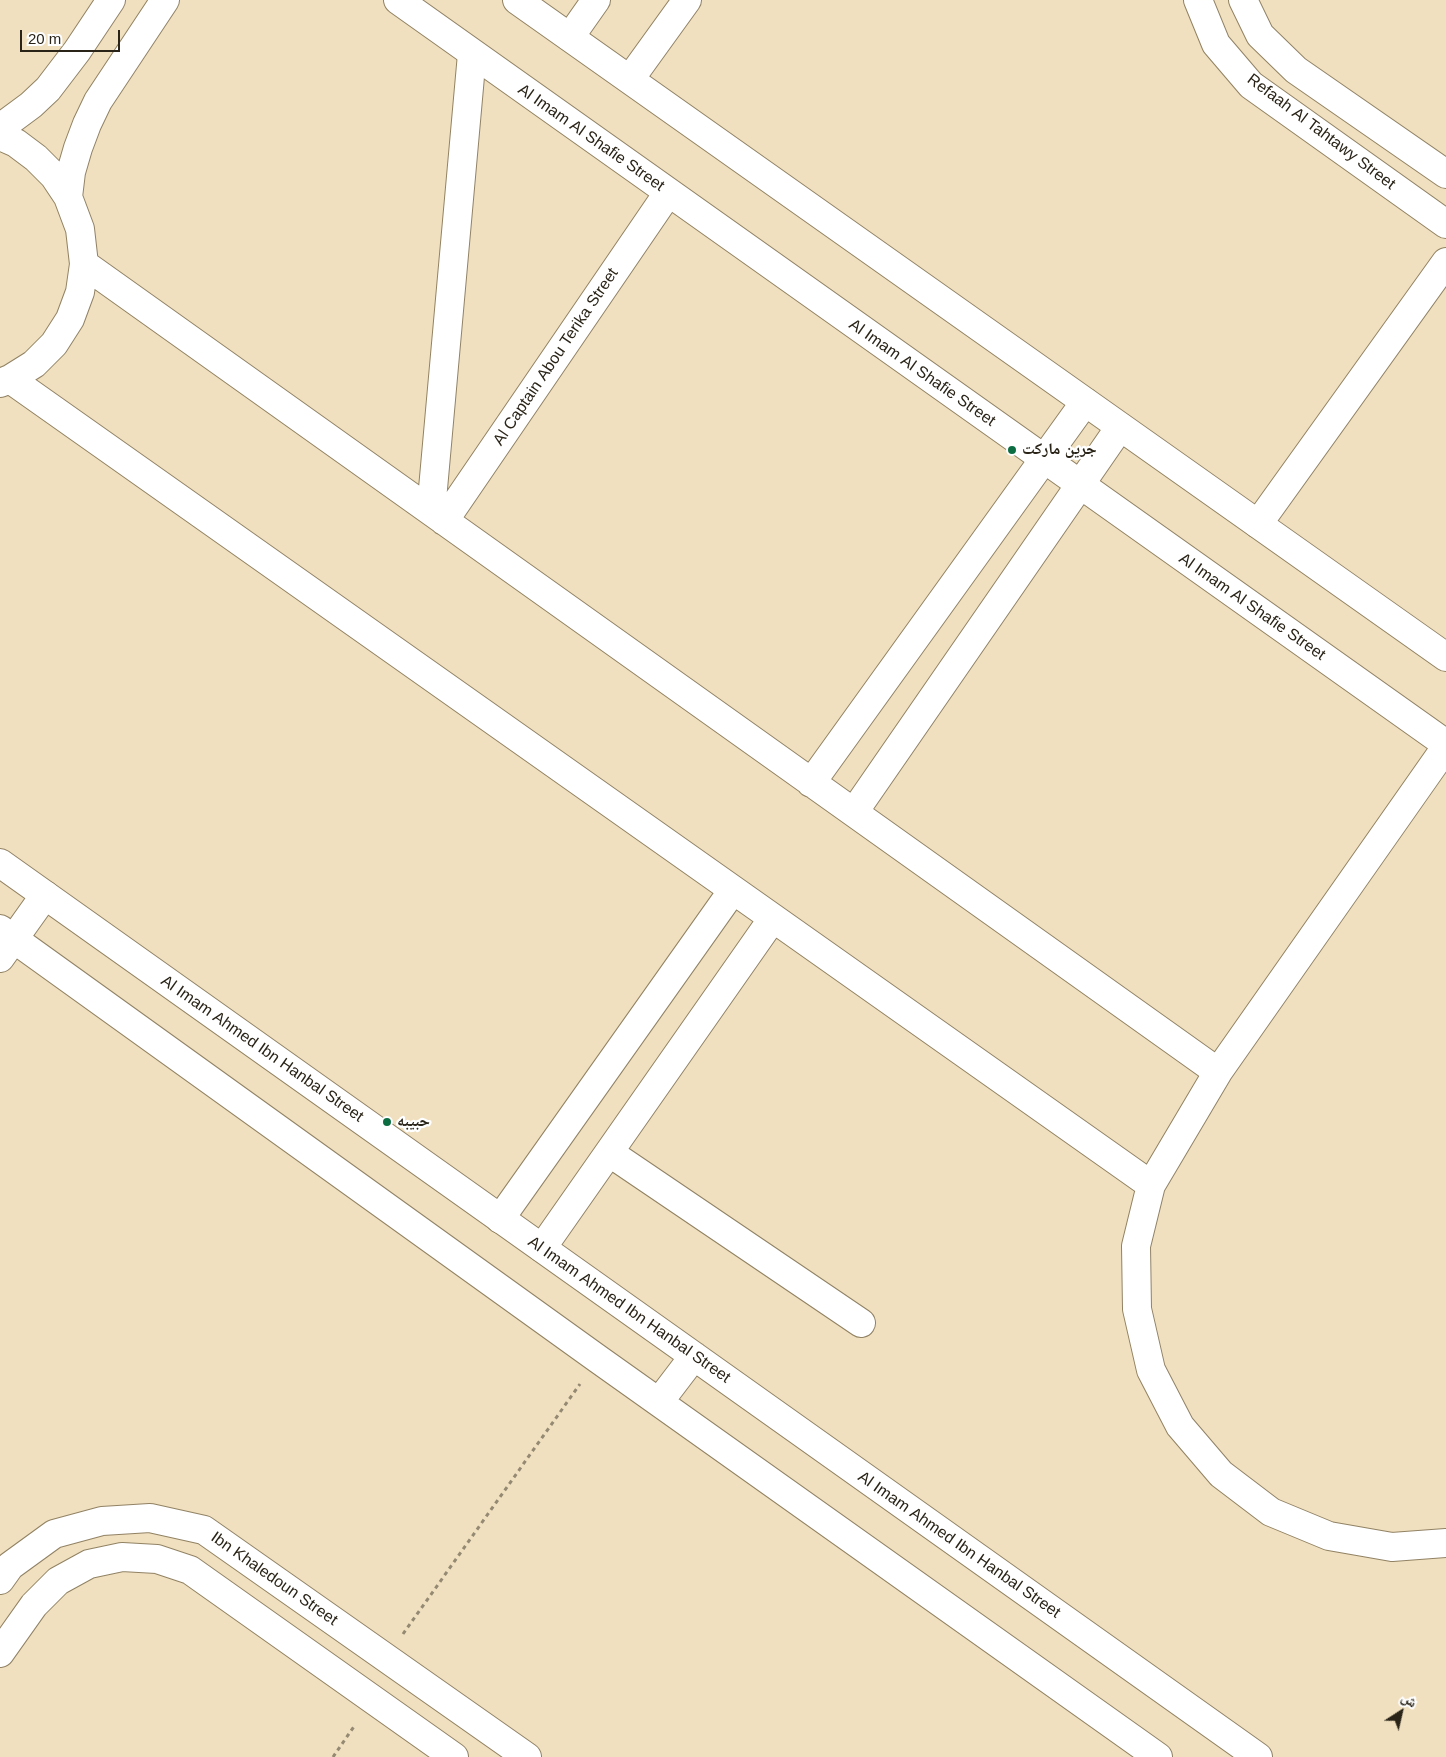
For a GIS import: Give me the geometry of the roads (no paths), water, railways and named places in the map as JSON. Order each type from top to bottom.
[{"type":"street","points":[[0,128],[31,105],[58,77],[111,0]]},
{"type":"street","points":[[68,197],[71,172],[87,124],[98,101],[165,0]]},
{"type":"street","name":"Al Imam Al Shafie Street","points":[[398,0],[1446,746]]},
{"type":"street","points":[[517,0],[1446,658]]},
{"type":"street","points":[[570,37],[596,0]]},
{"type":"street","points":[[630,79],[687,0]]},
{"type":"street","name":"Refaah Al Tahtawy Street","points":[[1198,0],[1216,44],[1252,85],[1446,224]]},
{"type":"street","name":"Refaah Al Tahtawy Street","points":[[1242,0],[1260,35],[1296,70],[1446,174]]},
{"type":"street","points":[[437,516],[472,54]]},
{"type":"street","points":[[0,136],[16,143],[36,158],[54,176],[68,197],[80,229],[84,264],[80,292],[70,319],[54,344],[34,364],[5,381],[1151,1185]]},
{"type":"street","name":"Al Captain Abou Terika Street","points":[[437,516],[668,192]]},
{"type":"street","points":[[1258,524],[1446,262]]},
{"type":"street","points":[[84,264],[1218,1072]]},
{"type":"street","points":[[811,783],[1085,402]]},
{"type":"street","points":[[854,812],[1120,427]]},
{"type":"street","points":[[1446,746],[1218,1072],[1151,1185],[1136,1246],[1137,1309],[1151,1370],[1180,1426],[1221,1474],[1272,1512],[1329,1536],[1392,1547],[1446,1543]]},
{"type":"street","name":"Al Imam Ahmed Ibn Hanbal Street","points":[[0,863],[1258,1757]]},
{"type":"street","points":[[500,1219],[733,890]]},
{"type":"street","points":[[45,895],[5,942],[659,1402],[1158,1757]]},
{"type":"street","points":[[542,1248],[773,918]]},
{"type":"street","points":[[610,1153],[861,1323]]},
{"type":"street","points":[[659,1402],[694,1356]]},
{"type":"street","name":"Ibn Khaledoun Street","points":[[0,1580],[10,1566],[54,1534],[102,1521],[150,1518],[204,1530],[527,1757]]},
{"type":"street","points":[[0,1653],[34,1605],[58,1581],[89,1564],[122,1557],[157,1559],[190,1570],[454,1757]]},
{"type":"street","points":[[373,1700],[391,1662]]},
{"type":"place","name":"جرين ماركت","points":[[1012,450]]},
{"type":"place","name":"حبيبه","points":[[387,1122]]}]
